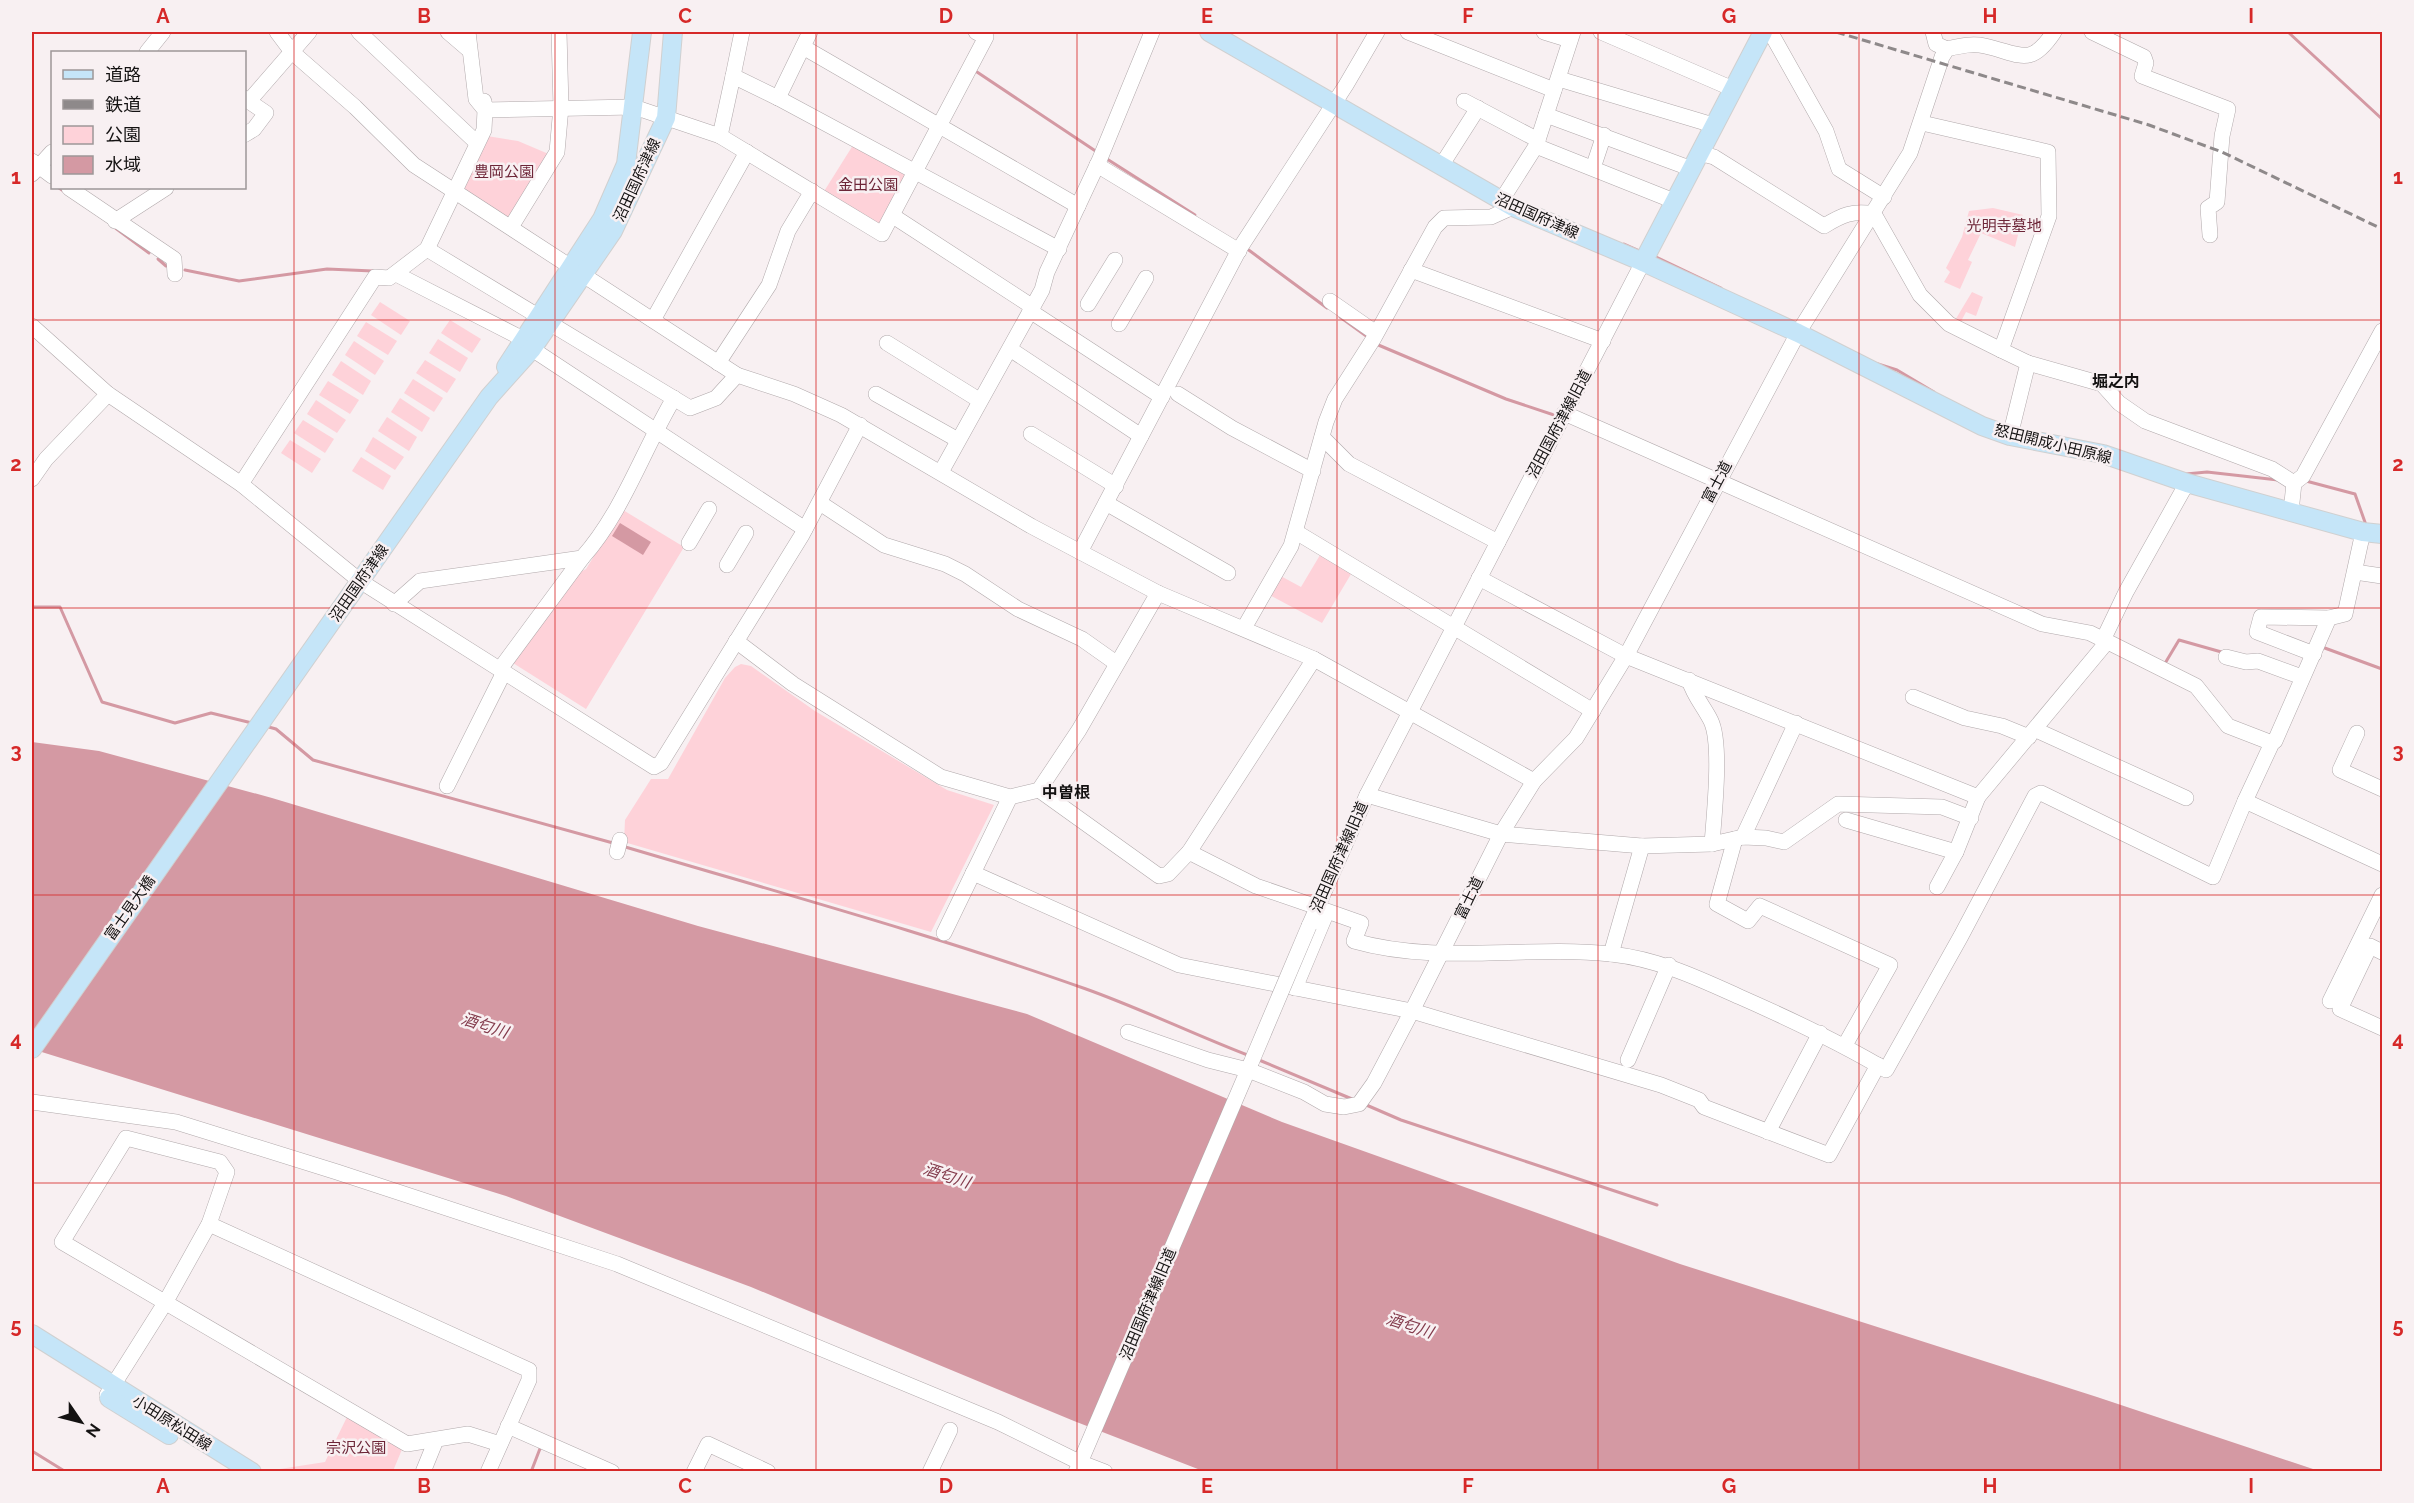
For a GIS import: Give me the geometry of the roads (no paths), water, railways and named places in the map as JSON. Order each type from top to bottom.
[{"type":"main road","name":"沼田国府津線","points":[[578,272],[626,164],[642,32]]},
{"type":"main road","name":"沼田国府津線","points":[[229,768],[489,397],[532,348],[545,319],[578,272],[613,231],[666,118],[673,32]]},
{"type":"main road","name":"沼田国府津線","points":[[1209,32],[1507,204],[1644,262]]},
{"type":"main road","points":[[1644,262],[1760,33]]},
{"type":"main road","name":"怒田開成小田原線","points":[[1644,262],[1800,329],[1982,426],[2103,454],[2187,483],[2363,532],[2382,534]]},
{"type":"main road","name":"富士見大橋","points":[[32,1048],[229,768]]},
{"type":"main road","name":"小田原松田線","points":[[32,1334],[109,1391],[227,1472]]},
{"type":"main road","name":"小田原松田線","points":[[32,1349],[252,1472]]},
{"type":"street","points":[[155,50],[163,32]]},
{"type":"street","points":[[277,32],[292,51],[355,107],[414,165],[737,375],[794,394],[860,425],[1031,526],[1080,552],[1158,593],[1244,627],[1314,659],[1534,781]]},
{"type":"street","points":[[246,134],[254,129],[266,113],[247,99],[309,32]]},
{"type":"street","points":[[359,32],[477,143]]},
{"type":"street","points":[[448,32],[469,50]]},
{"type":"street","points":[[468,32],[476,99],[485,110]]},
{"type":"street","points":[[241,484],[375,277],[389,278],[427,249],[484,130],[485,110],[478,32]]},
{"type":"street","points":[[511,227],[557,152],[561,107],[559,32]]},
{"type":"street","points":[[720,136],[742,32]]},
{"type":"street","points":[[778,98],[810,32]]},
{"type":"street","points":[[485,110],[634,107],[720,136],[882,234],[986,37],[976,32]]},
{"type":"street","points":[[941,472],[1032,309],[1100,159],[1152,32]]},
{"type":"street","points":[[1080,552],[1241,247],[1377,32]]},
{"type":"street","points":[[1408,32],[1556,84],[1713,125]]},
{"type":"street","points":[[1244,627],[1296,532],[1335,399],[1373,338],[1435,227],[1444,218],[1491,217],[1507,204],[1537,143],[1572,36],[1545,32]]},
{"type":"street","points":[[1601,32],[1733,89]]},
{"type":"street","points":[[1933,32],[1936,44],[1947,49],[1970,45],[1984,46],[2022,57],[2040,50],[2054,32]]},
{"type":"street","points":[[2092,32],[2144,57],[2146,63],[2142,76],[2228,109],[2222,136],[2217,202],[2208,208],[2210,235]]},
{"type":"street","points":[[1760,33],[1772,35],[1826,131],[1839,169],[1884,197]]},
{"type":"street","points":[[802,47],[1078,206]]},
{"type":"street","name":"富士道","points":[[1128,1032],[1250,1067],[1325,1104],[1352,1107],[1359,1104],[1369,1091],[1412,1011],[1501,834],[1534,781],[1576,738],[1593,711],[1626,656],[1800,329],[1836,268],[1874,214],[1910,153],[1922,123],[1940,61],[1947,49]]},
{"type":"street","points":[[733,76],[1059,249]]},
{"type":"street","points":[[1441,166],[1471,105],[1537,143],[1674,201]]},
{"type":"street","points":[[1546,114],[1604,135],[1695,161],[1714,157],[1824,226],[1843,215],[1858,211],[1874,214],[1920,295],[1949,324],[2028,363],[2102,384],[2119,403],[2145,421],[2290,477],[2294,483],[2291,512]]},
{"type":"street","points":[[1922,123],[2048,152],[2049,216],[2001,350]]},
{"type":"street","points":[[1593,168],[1604,135]]},
{"type":"street","points":[[653,320],[747,152]]},
{"type":"street","points":[[51,153],[34,167],[51,176]]},
{"type":"street","points":[[1100,159],[1241,247]]},
{"type":"street","points":[[70,189],[174,268]]},
{"type":"street","points":[[115,221],[164,189]]},
{"type":"street","points":[[718,363],[769,285],[788,231],[812,191]]},
{"type":"street","points":[[893,216],[1162,398]]},
{"type":"street","points":[[427,249],[690,408],[716,398],[737,375]]},
{"type":"street","points":[[1088,304],[1115,260]]},
{"type":"street","name":"沼田国府津線旧道","points":[[1078,1467],[1309,926],[1322,909],[1334,867],[1366,795],[1644,262]]},
{"type":"street","points":[[1411,270],[1603,341]]},
{"type":"street","points":[[396,274],[532,348],[659,426],[806,522]]},
{"type":"street","points":[[1119,324],[1146,278]]},
{"type":"street","points":[[1330,302],[1373,338]]},
{"type":"street","points":[[32,326],[108,394],[241,484],[360,581],[654,767],[661,763],[736,641],[819,503],[841,454],[860,425]]},
{"type":"street","points":[[2294,483],[2303,476],[2382,331]]},
{"type":"street","points":[[887,343],[980,400]]},
{"type":"street","points":[[1010,349],[1141,436]]},
{"type":"street","points":[[2011,431],[2028,363]]},
{"type":"street","points":[[32,476],[108,394]]},
{"type":"street","points":[[876,394],[958,440]]},
{"type":"street","points":[[1178,394],[1232,429],[1313,471]]},
{"type":"street","points":[[447,786],[502,671],[582,558],[593,546],[674,398]]},
{"type":"street","points":[[1561,418],[2042,624],[2090,633],[2196,686],[2228,726],[2272,743]]},
{"type":"street","points":[[1031,434],[1116,486]]},
{"type":"street","points":[[1322,437],[1349,464],[1498,542]]},
{"type":"street","points":[[709,454],[806,522]]},
{"type":"street","points":[[1937,887],[1956,852],[1978,797],[2033,733],[2105,641],[2126,592],[2187,483]]},
{"type":"street","points":[[819,503],[884,545],[945,564],[965,574],[1018,609],[1074,635],[1116,663]]},
{"type":"street","points":[[1106,503],[1228,573]]},
{"type":"street","points":[[689,543],[709,509]]},
{"type":"street","points":[[1296,532],[1593,711]]},
{"type":"street","points":[[2314,654],[2257,632],[2261,617],[2329,618],[2344,614],[2363,532]]},
{"type":"street","points":[[727,565],[746,533]]},
{"type":"street","points":[[394,604],[420,581],[582,558]]},
{"type":"street","points":[[2355,572],[2382,576]]},
{"type":"street","points":[[1479,578],[1626,656],[1978,797]]},
{"type":"street","points":[[736,641],[793,684],[941,777],[1010,797],[1039,790],[1079,730],[1158,593]]},
{"type":"street","points":[[1189,852],[1256,886],[1361,923],[1354,941],[1379,948],[1474,956],[1543,952],[1611,954],[1669,965],[1845,1045],[1886,1070],[1961,936],[2035,796],[2041,793],[2213,876],[2329,618]]},
{"type":"street","points":[[2226,657],[2246,662],[2258,661],[2302,677]]},
{"type":"street","points":[[1039,790],[1159,876],[1168,874],[1189,852],[1314,659]]},
{"type":"street","points":[[1689,680],[1694,694],[1712,723],[1716,765],[1712,844]]},
{"type":"street","points":[[1913,697],[1965,718],[2033,733],[2186,798]]},
{"type":"street","points":[[1797,723],[1739,838],[1717,904],[1748,921],[1760,906],[1890,965],[1845,1045]]},
{"type":"street","points":[[2356,733],[2340,770],[2382,789]]},
{"type":"street","points":[[1366,795],[1501,834],[1642,846],[1712,844],[1739,838],[1766,838],[1784,842],[1838,804],[1942,807],[1971,818]]},
{"type":"street","points":[[944,933],[1010,797]]},
{"type":"street","points":[[2245,801],[2382,864]]},
{"type":"street","points":[[1846,820],[1956,852]]},
{"type":"street","points":[[1611,954],[1642,846]]},
{"type":"street","points":[[973,873],[1169,961],[1412,1011],[1661,1085],[1699,1100],[1704,1107],[1830,1155],[1878,1065]]},
{"type":"street","points":[[2330,1001],[2382,895]]},
{"type":"street","points":[[1295,988],[1322,909]]},
{"type":"street","points":[[2382,952],[2370,946],[2340,1009],[2382,1028]]},
{"type":"street","points":[[1628,1060],[1669,965]]},
{"type":"street","points":[[1768,1132],[1820,1033]]},
{"type":"street","points":[[32,1102],[176,1122],[338,1172],[606,1261],[998,1422],[1078,1467],[1105,1472]]},
{"type":"street","points":[[109,1391],[165,1303],[209,1224],[226,1172],[220,1162],[126,1138],[62,1242],[165,1303],[407,1444],[468,1434],[500,1444]]},
{"type":"street","points":[[209,1224],[529,1370],[529,1380],[488,1472]]},
{"type":"street","points":[[508,1426],[612,1472]]},
{"type":"street","points":[[930,1472],[950,1430]]},
{"type":"street","points":[[423,1472],[436,1440]]},
{"type":"street","points":[[693,1472],[708,1444],[768,1472]]},
{"type":"water","points":[[620,523],[651,542],[643,555],[612,536]]},
{"type":"water","name":"酒匂川","points":[[32,742],[99,751],[272,798],[698,926],[1027,1014],[1282,1122],[1680,1264],[2097,1397],[2319,1471],[1203,1471],[1074,1421],[751,1287],[506,1196],[32,1049]]},
{"type":"waterway","points":[[2288,32],[2382,119]]},
{"type":"waterway","points":[[977,72],[1097,152]]},
{"type":"waterway","points":[[1107,159],[1195,215]]},
{"type":"waterway","points":[[60,189],[65,192]]},
{"type":"waterway","points":[[114,227],[149,253]]},
{"type":"waterway","points":[[1624,244],[1642,252]]},
{"type":"waterway","points":[[1246,248],[1327,308]]},
{"type":"waterway","points":[[1654,256],[1721,288]]},
{"type":"waterway","points":[[158,259],[166,266]]},
{"type":"waterway","points":[[185,270],[239,281],[327,269],[373,271]]},
{"type":"waterway","points":[[1340,317],[1369,338]]},
{"type":"waterway","points":[[1376,344],[1506,399],[1557,416]]},
{"type":"waterway","points":[[1878,364],[1897,370],[1934,392]]},
{"type":"waterway","points":[[2186,474],[2207,472],[2278,480]]},
{"type":"waterway","points":[[2306,481],[2355,494],[2366,525]]},
{"type":"waterway","points":[[32,607],[60,607],[102,702],[175,723],[211,713],[252,723]]},
{"type":"waterway","points":[[2164,665],[2179,640],[2225,653]]},
{"type":"waterway","points":[[2322,647],[2382,669]]},
{"type":"waterway","points":[[265,726],[276,729],[313,760],[613,843]]},
{"type":"waterway","points":[[622,846],[855,914],[1029,969],[1107,997],[1250,1056]]},
{"type":"waterway","points":[[1259,1060],[1352,1099]]},
{"type":"waterway","points":[[1364,1104],[1401,1120],[1657,1205]]},
{"type":"waterway","points":[[531,1472],[541,1446]]},
{"type":"waterway","points":[[32,1451],[66,1472]]},
{"type":"railway","points":[[1836,32],[2149,125],[2222,152],[2382,229]]},
{"type":"district","name":"堀之内","points":[[2116,381]]},
{"type":"district","name":"中曽根","points":[[1066,792]]},
{"type":"park label","name":"豊岡公園","points":[[504,172]]},
{"type":"park label","name":"金田公園","points":[[868,185]]},
{"type":"park label","name":"光明寺墓地","points":[[2004,226]]},
{"type":"park label","name":"宗沢公園","points":[[356,1448]]}]
